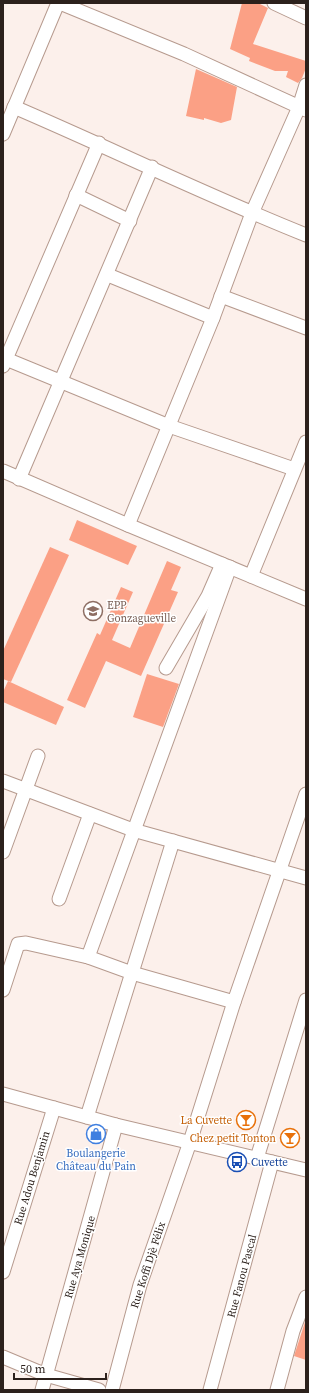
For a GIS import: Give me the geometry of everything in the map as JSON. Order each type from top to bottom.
[{"type":"street","points":[[3,134],[59,3],[184,54],[302,109]]},
{"type":"street","points":[[274,3],[306,18]]},
{"type":"street","points":[[128,526],[213,318],[252,213],[302,109],[306,85]]},
{"type":"street","points":[[14,107],[100,143],[252,213],[306,235]]},
{"type":"street","points":[[100,143],[76,195],[5,363],[61,383],[169,426],[294,469]]},
{"type":"street","points":[[19,479],[108,275],[152,167]]},
{"type":"street","points":[[76,195],[130,221]]},
{"type":"street","points":[[108,275],[213,318]]},
{"type":"street","points":[[221,296],[306,328]]},
{"type":"street","points":[[251,576],[306,442]]},
{"type":"street","points":[[3,471],[128,526],[306,599]]},
{"type":"street","points":[[166,668],[226,566]]},
{"type":"street","points":[[88,957],[226,566]]},
{"type":"street","points":[[3,852],[38,756]]},
{"type":"street","points":[[3,781],[133,830],[279,872],[306,878]]},
{"type":"street","name":"Rue Koffi Djè Félix","points":[[112,1390],[140,1285],[190,1142],[234,1002],[306,794]]},
{"type":"street","points":[[58,899],[90,814]]},
{"type":"street","points":[[88,1117],[173,841]]},
{"type":"street","points":[[3,990],[18,944],[26,943],[88,957],[132,973],[234,1002]]},
{"type":"street","points":[[257,1158],[306,1000]]},
{"type":"street","points":[[3,1094],[116,1125],[306,1170]]},
{"type":"street","name":"Rue Adou Benjamin","points":[[3,1272],[54,1108]]},
{"type":"street","name":"Rue Aya Monique","points":[[42,1390],[116,1125]]},
{"type":"street","name":"Rue Fanou Pascal","points":[[210,1390],[272,1162]]},
{"type":"street","points":[[277,1390],[293,1331],[306,1297]]},
{"type":"street","points":[[3,1357],[46,1375],[99,1390]]},
{"type":"building","points":[[242,3],[258,3],[268,8],[253,44],[306,61],[306,68],[298,83],[286,77],[288,71],[275,71],[249,61],[250,58],[230,49]]},
{"type":"building","points":[[196,69],[237,87],[231,120],[221,123],[204,118],[204,120],[186,116]]},
{"type":"building","points":[[77,520],[137,546],[128,565],[69,540]]},
{"type":"building","points":[[50,547],[69,555],[11,682],[3,679],[3,651]]},
{"type":"building","points":[[167,561],[181,567],[171,590],[178,592],[141,676],[106,661],[85,708],[67,700],[97,633],[100,635],[121,587],[133,592],[112,640],[130,648]]},
{"type":"building","points":[[147,674],[179,684],[163,727],[133,717]]},
{"type":"building","points":[[8,681],[64,707],[56,725],[3,702],[3,692]]},
{"type":"building","points":[[306,1319],[306,1360],[294,1356]]},
{"type":"place","name":"EPP Gonzagueville","points":[[93,611]]},
{"type":"place","name":"La Cuvette","points":[[246,1120]]},
{"type":"place","name":"Boulangerie Château du Pain","points":[[96,1134]]},
{"type":"place","name":"Chez petit Tonton","points":[[290,1138]]},
{"type":"place","name":"Cuvette","points":[[237,1162]]}]
